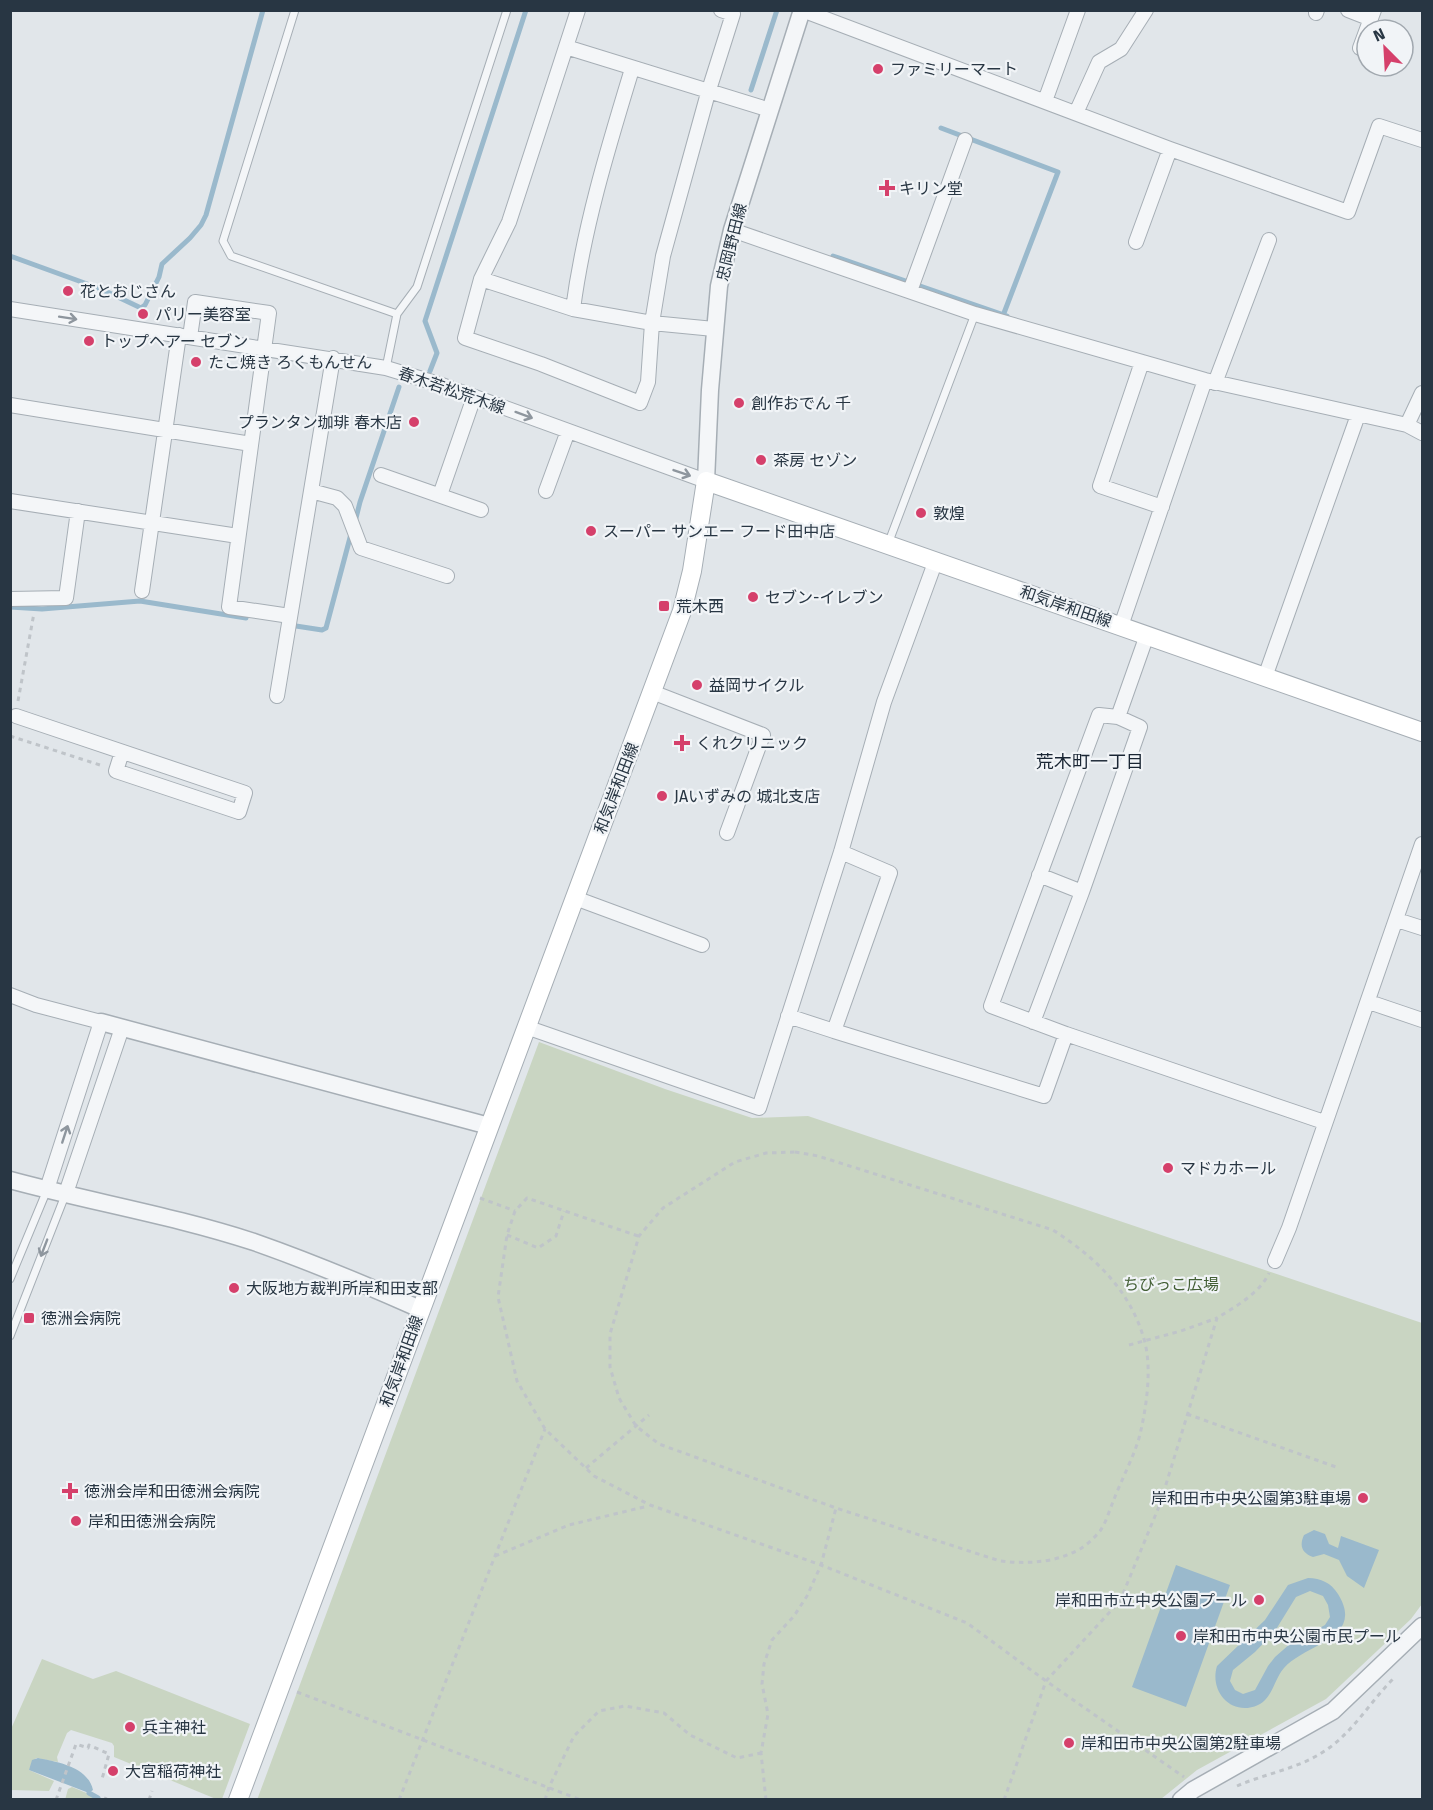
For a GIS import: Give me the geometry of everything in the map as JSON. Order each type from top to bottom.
[{"type":"main road","name":"和気岸和田線","points":[[238,1800],[682,611],[692,571],[706,481],[1422,732]]},
{"type":"street","points":[[578,10],[509,222],[481,279],[465,338],[541,364],[640,403],[648,382],[652,323],[663,256],[708,93],[733,14],[722,10]]},
{"type":"street","points":[[802,10],[1348,212],[1379,126],[1422,140]]},
{"type":"street","name":"忠岡野田線","points":[[706,481],[714,329],[719,286],[732,230],[802,10]]},
{"type":"street","points":[[1045,101],[1078,10]]},
{"type":"street","points":[[1076,113],[1099,62],[1121,49],[1146,10]]},
{"type":"street","points":[[1348,10],[1372,15]]},
{"type":"street","points":[[566,47],[708,93],[770,110]]},
{"type":"street","points":[[573,309],[578,269],[600,173],[632,69]]},
{"type":"street","points":[[910,291],[965,140]]},
{"type":"street","points":[[1136,242],[1170,148]]},
{"type":"street","points":[[732,230],[975,314],[1210,381],[1407,425],[1422,433]]},
{"type":"street","points":[[1121,626],[1162,507],[1210,381],[1269,240]]},
{"type":"street","points":[[481,279],[573,309],[652,323],[714,329]]},
{"type":"street","points":[[142,591],[165,430],[184,336],[195,302],[268,313],[229,607],[291,616]]},
{"type":"street","name":"春木若松荒木線","points":[[10,309],[386,368],[474,397],[706,481]]},
{"type":"street","points":[[277,696],[333,358]]},
{"type":"street","points":[[1142,362],[1100,486],[1162,507]]},
{"type":"street","points":[[1407,425],[1422,393]]},
{"type":"street","points":[[440,495],[474,397]]},
{"type":"street","points":[[10,405],[251,444]]},
{"type":"street","points":[[1265,677],[1358,415]]},
{"type":"street","points":[[546,491],[568,431]]},
{"type":"street","points":[[381,475],[481,510]]},
{"type":"street","points":[[311,491],[337,498],[345,506],[361,548],[447,576]]},
{"type":"street","points":[[10,501],[238,536]]},
{"type":"street","points":[[10,599],[66,598],[78,511]]},
{"type":"street","points":[[526,1027],[759,1108],[841,852],[884,702],[936,560]]},
{"type":"street","points":[[1118,717],[1147,635]]},
{"type":"street","points":[[652,692],[763,735],[727,833]]},
{"type":"street","points":[[1033,1022],[1140,727],[1118,717],[1099,715],[991,1006],[1033,1022],[1066,1034],[1324,1122]]},
{"type":"street","points":[[16,716],[245,793],[239,812],[116,771],[122,752]]},
{"type":"street","points":[[1275,1261],[1289,1228],[1324,1122],[1369,1002],[1422,844]]},
{"type":"street","points":[[834,1030],[890,873],[841,852]]},
{"type":"street","points":[[1039,875],[1082,892]]},
{"type":"street","points":[[575,898],[702,945]]},
{"type":"street","points":[[1397,920],[1422,928]]},
{"type":"street","points":[[10,995],[36,1005],[489,1126]]},
{"type":"street","points":[[1369,1002],[1422,1020]]},
{"type":"street","points":[[788,1016],[1044,1096],[1066,1034]]},
{"type":"street","points":[[47,1189],[101,1022]]},
{"type":"street","points":[[66,1193],[122,1028]]},
{"type":"street","points":[[10,1180],[144,1211],[254,1242],[358,1282],[420,1310]]},
{"type":"street","points":[[1181,1800],[1193,1790],[1333,1711],[1422,1626]]},
{"type":"lane","points":[[295,10],[223,241],[231,256],[397,314]]},
{"type":"lane","points":[[386,368],[397,314],[417,287],[507,10]]},
{"type":"lane","points":[[888,544],[975,314]]},
{"type":"lane","points":[[10,1279],[47,1189]]},
{"type":"lane","points":[[10,1336],[66,1193]]},
{"type":"path","points":[[16,716],[35,611]]},
{"type":"path","points":[[10,736],[116,771]]},
{"type":"path","points":[[795,1152],[818,1156],[1053,1230],[1081,1248],[1103,1268],[1120,1289],[1145,1340],[1146,1392],[1141,1432],[1101,1529],[1081,1548],[1059,1558],[1028,1564],[1000,1561],[836,1508],[659,1444],[636,1426],[619,1398],[610,1367],[610,1334],[639,1236],[663,1208],[735,1162],[766,1153],[795,1152]]},
{"type":"path","points":[[478,1197],[515,1211]]},
{"type":"path","points":[[639,1236],[527,1198],[515,1211],[507,1235],[498,1297],[517,1381],[545,1429],[594,1476],[650,1505],[821,1565],[967,1623],[1185,1778]]},
{"type":"path","points":[[507,1235],[538,1248],[556,1236],[564,1211]]},
{"type":"path","points":[[1129,1345],[1217,1318],[1244,1301],[1266,1280],[1275,1261]]},
{"type":"path","points":[[1004,1800],[1046,1681],[1120,1601],[1160,1504],[1217,1318]]},
{"type":"path","points":[[1187,1414],[1336,1467]]},
{"type":"path","points":[[586,1468],[649,1415]]},
{"type":"path","points":[[399,1800],[545,1429]]},
{"type":"path","points":[[494,1557],[569,1524],[650,1505]]},
{"type":"path","points":[[766,1800],[761,1753],[768,1714],[762,1684],[764,1664],[772,1640],[794,1616],[807,1596],[821,1565],[836,1508]]},
{"type":"path","points":[[294,1691],[581,1800]]},
{"type":"path","points":[[545,1800],[574,1736],[599,1711],[625,1706],[664,1713],[690,1735],[737,1758],[761,1753]]},
{"type":"path","points":[[56,1800],[76,1744],[88,1748],[89,1745],[101,1748],[100,1751],[109,1754],[102,1779]]},
{"type":"path","points":[[149,1800],[152,1791]]},
{"type":"green space","name":"ちびっこ広場","points":[[539,1042],[665,1089],[752,1118],[808,1116],[1422,1323],[1422,1604],[1411,1619],[1326,1699],[1197,1770],[1161,1799],[257,1800]]},
{"type":"green space","name":"兵主神社","points":[[42,1659],[93,1679],[116,1671],[250,1724],[222,1799],[216,1799],[114,1757],[112,1743],[71,1730],[67,1733],[57,1757],[58,1762],[36,1758],[29,1770],[54,1781],[49,1791],[11,1790],[11,1729]]},
{"type":"green space","points":[[72,1787],[96,1799],[65,1800],[68,1789]]},
{"type":"water","points":[[1314,1530],[1325,1534],[1329,1544],[1338,1548],[1341,1536],[1379,1550],[1364,1588],[1347,1576],[1339,1560],[1324,1554],[1313,1557],[1304,1551],[1302,1543],[1304,1535]]},
{"type":"water","name":"岸和田市中央公園市民プール","points":[[1176,1565],[1230,1585],[1186,1707],[1132,1687]]},
{"type":"water","points":[[1308,1578],[1329,1584],[1338,1594],[1345,1609],[1344,1621],[1329,1639],[1293,1660],[1284,1668],[1263,1702],[1248,1708],[1231,1705],[1216,1685],[1217,1666],[1265,1620],[1288,1585]],"holes":[[[1310,1591],[1323,1596],[1328,1605],[1330,1617],[1325,1625],[1291,1643],[1275,1657],[1255,1690],[1243,1694],[1235,1690],[1230,1681],[1233,1670],[1275,1631],[1296,1597]]]},
{"type":"water","points":[[38,1758],[63,1764],[79,1771],[90,1782],[93,1790],[89,1793],[29,1770],[32,1760]]},
{"type":"waterway","points":[[10,256],[101,289],[141,308],[145,305],[159,277],[162,264],[190,238],[206,215],[263,10]]},
{"type":"waterway","points":[[430,371],[437,353],[425,321],[526,10]]},
{"type":"waterway","points":[[751,90],[777,10]]},
{"type":"waterway","points":[[941,128],[1058,172],[1004,313]]},
{"type":"waterway","points":[[833,256],[1007,316]]},
{"type":"waterway","points":[[355,522],[399,387]]},
{"type":"waterway","points":[[296,626],[322,630],[326,628],[351,534]]},
{"type":"waterway","points":[[10,607],[42,609],[140,601],[246,618]]},
{"type":"waterway","points":[[89,1793],[98,1798]]},
{"type":"place","name":"ファミリーマート","points":[[878,69]]},
{"type":"place","name":"キリン堂","points":[[887,188]]},
{"type":"place","name":"花とおじさん","points":[[68,291]]},
{"type":"place","name":"パリー美容室","points":[[143,314]]},
{"type":"place","name":"トップヘアー セブン","points":[[89,341]]},
{"type":"place","name":"たこ焼き ろくもんせん","points":[[196,362]]},
{"type":"place","name":"創作おでん 千","points":[[739,403]]},
{"type":"place","name":"プランタン珈琲 春木店","points":[[414,422]]},
{"type":"place","name":"茶房 セゾン","points":[[761,460]]},
{"type":"place","name":"敦煌","points":[[921,513]]},
{"type":"place","name":"スーパー サンエー フード田中店","points":[[591,531]]},
{"type":"place","name":"セブン-イレブン","points":[[753,597]]},
{"type":"place","name":"荒木西","points":[[664,606]]},
{"type":"place","name":"益岡サイクル","points":[[697,685]]},
{"type":"place","name":"くれクリニック","points":[[682,743]]},
{"type":"place","name":"JAいずみの 城北支店","points":[[662,796]]},
{"type":"place","name":"マドカホール","points":[[1168,1168]]},
{"type":"place","name":"大阪地方裁判所岸和田支部","points":[[234,1288]]},
{"type":"place","name":"徳洲会病院","points":[[29,1318]]},
{"type":"place","name":"徳洲会岸和田徳洲会病院","points":[[70,1491]]},
{"type":"place","name":"岸和田市中央公園第3駐車場","points":[[1363,1498]]},
{"type":"place","name":"岸和田徳洲会病院","points":[[76,1521]]},
{"type":"place","name":"岸和田市立中央公園プール","points":[[1259,1600]]},
{"type":"place","name":"岸和田市中央公園市民プール","points":[[1181,1636]]},
{"type":"place","name":"兵主神社","points":[[130,1727]]},
{"type":"place","name":"岸和田市中央公園第2駐車場","points":[[1069,1743]]},
{"type":"place","name":"大宮稲荷神社","points":[[113,1771]]},
{"type":"district","name":"荒木町一丁目","points":[[1090,762]]}]
